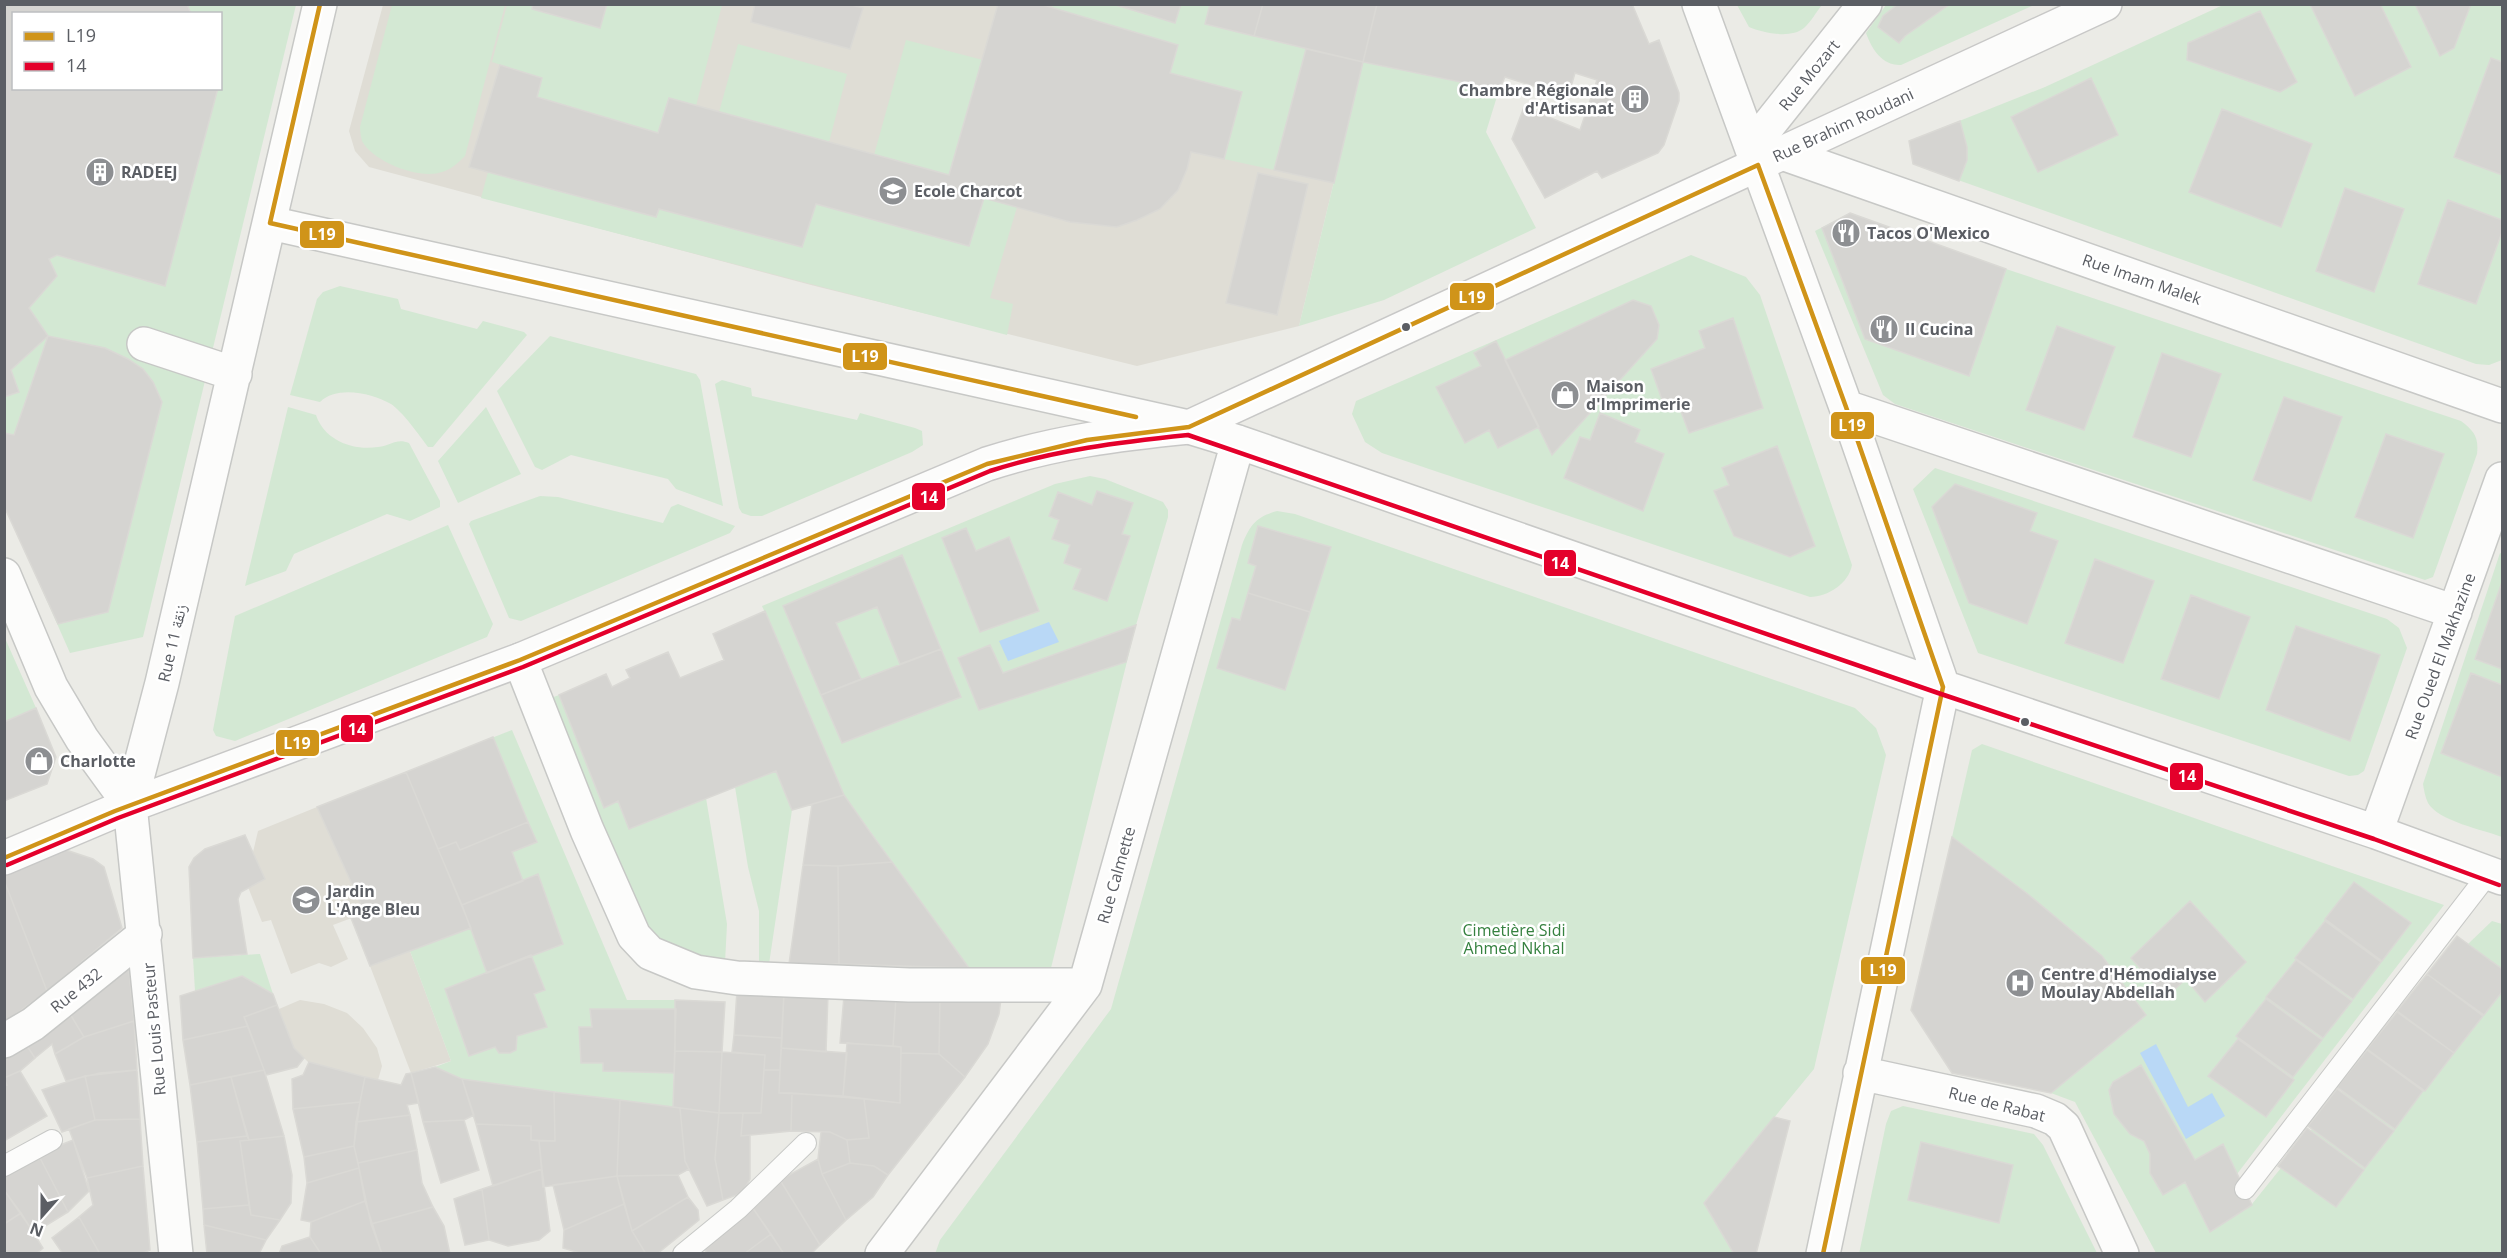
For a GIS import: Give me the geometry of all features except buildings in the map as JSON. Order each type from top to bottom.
[{"type":"street","name":"Rue 11 زنقة","points":[[130,805],[162,683],[320,4]]},
{"type":"street","points":[[1699,4],[1764,155],[1846,407],[1943,687],[1823,1254]]},
{"type":"street","name":"Rue Mozart","points":[[1764,155],[1865,4]]},
{"type":"street","name":"Rue Brahim Roudani","points":[[1189,428],[1764,155],[2105,4]]},
{"type":"street","name":"Rue Imam Malek","points":[[1764,155],[2502,406]]},
{"type":"street","points":[[270,223],[1189,428],[1238,442],[1943,687],[2376,832],[2496,876]]},
{"type":"street","points":[[144,344],[235,374]]},
{"type":"street","points":[[1846,407],[2455,612]]},
{"type":"street","points":[[4,858],[130,805],[520,660],[987,464],[1028,451],[1096,437],[1189,428]]},
{"type":"street","name":"Rue Calmette","points":[[882,1254],[1085,985],[1238,442]]},
{"type":"street","name":"Rue Oued El Makhazine","points":[[2376,832],[2455,612],[2496,519],[2502,479]]},
{"type":"street","points":[[4,575],[51,687],[82,739],[130,805]]},
{"type":"street","points":[[520,660],[587,830],[634,936],[650,953],[696,972],[732,978],[909,985],[1085,985]]},
{"type":"street","name":"Rue Louis Pasteur","points":[[130,805],[176,1254]]},
{"type":"street","name":"Rue 432","points":[[4,1041],[33,1024],[145,934]]},
{"type":"street","name":"Rue de Rabat","points":[[1860,1073],[2036,1111],[2055,1119],[2072,1140],[2122,1254]]},
{"type":"lane","points":[[2245,1189],[2496,876]]},
{"type":"lane","points":[[4,1166],[52,1140]]},
{"type":"lane","points":[[683,1254],[738,1209],[806,1143]]},
{"type":"shaded area","name":"Ecole Charcot","points":[[383,5],[1210,5],[1205,24],[1363,62],[1299,326],[1137,366],[811,285],[369,167],[355,151],[349,131]]},
{"type":"shaded area","name":"Jardin L'Ange Bleu","points":[[317,807],[365,913],[333,925],[348,959],[331,967],[319,963],[291,974],[271,920],[262,922],[248,887],[265,879],[253,852],[258,831]]},
{"type":"shaded area","points":[[410,951],[451,1061],[411,1073],[370,966]]},
{"type":"shaded area","points":[[300,1000],[324,1004],[347,1013],[363,1028],[377,1048],[382,1066],[378,1080],[311,1065],[294,1048],[279,1009]]},
{"type":"green space","points":[[4,5],[296,5],[143,637],[70,653],[5,506]]},
{"type":"green space","points":[[392,5],[505,5],[465,156],[442,172],[422,173],[398,167],[376,156],[362,141],[360,127]]},
{"type":"green space","points":[[507,5],[722,5],[696,106],[669,98],[658,133],[537,97],[542,78],[492,62]]},
{"type":"green space","points":[[1053,5],[1113,5],[1175,23],[1181,5],[1210,5],[1205,24],[1306,49],[1274,170],[1224,159],[1242,92],[1170,73],[1052,8]]},
{"type":"green space","points":[[1737,5],[1822,5],[1804,28],[1785,34],[1769,33],[1749,27]]},
{"type":"green space","points":[[1886,5],[2034,5],[1901,65],[1895,65],[1879,56],[1866,33]]},
{"type":"green space","points":[[2223,5],[2502,5],[2502,360],[2489,365],[2476,364],[1913,164],[1909,141],[2045,87]]},
{"type":"green space","points":[[906,40],[983,60],[949,175],[874,155]]},
{"type":"green space","points":[[738,44],[847,74],[829,142],[719,112]]},
{"type":"green space","points":[[1363,62],[1499,90],[1486,132],[1536,228],[1384,300],[1299,326]]},
{"type":"green space","points":[[488,172],[656,217],[659,209],[801,247],[816,204],[984,198],[1017,207],[990,298],[1013,304],[1007,335],[481,198]]},
{"type":"green space","points":[[1850,213],[2006,269],[2461,421],[2475,435],[2477,454],[2433,577],[2425,580],[1895,404],[1883,395],[1815,231]]},
{"type":"green space","points":[[1691,255],[1746,277],[1760,295],[1852,565],[1847,578],[1837,588],[1824,595],[1810,597],[1382,453],[1365,442],[1352,414],[1356,401]]},
{"type":"green space","points":[[340,286],[398,299],[401,309],[477,329],[483,321],[524,332],[527,335],[433,447],[428,447],[395,407],[383,400],[355,392],[336,394],[320,402],[290,395],[317,299],[323,292]]},
{"type":"green space","points":[[550,336],[696,374],[700,380],[723,506],[676,489],[668,479],[571,455],[542,470],[535,467],[497,391]]},
{"type":"green space","points":[[722,380],[751,388],[752,396],[857,420],[860,413],[915,428],[922,431],[923,445],[912,452],[762,516],[751,516],[742,513],[739,508],[715,384]]},
{"type":"green space","points":[[288,407],[316,415],[326,431],[341,442],[350,445],[368,448],[400,441],[409,443],[440,501],[440,507],[410,521],[387,514],[294,554],[286,571],[245,586]]},
{"type":"green space","points":[[486,407],[521,474],[458,503],[438,461]]},
{"type":"green space","points":[[1935,468],[2387,619],[2399,628],[2407,648],[2364,771],[2358,775],[2349,776],[1978,653],[1913,489]]},
{"type":"green space","points":[[1090,476],[1105,479],[1163,502],[1168,510],[1168,517],[1136,625],[1051,968],[969,968],[844,795],[762,606],[1055,484]]},
{"type":"green space","points":[[540,496],[558,497],[663,523],[671,507],[678,504],[735,526],[730,533],[521,621],[509,618],[469,524],[471,521]]},
{"type":"green space","name":"Cimetière Sidi Ahmed Nkhal","points":[[1277,511],[1295,514],[1855,708],[1876,728],[1886,755],[1814,1069],[1704,1203],[1734,1253],[935,1254],[940,1240],[1111,1009],[1242,545],[1248,532],[1259,519]]},
{"type":"green space","points":[[448,525],[493,624],[487,637],[235,741],[216,736],[213,730],[235,616]]},
{"type":"green space","points":[[2500,553],[2502,554],[2502,837],[2441,815],[2428,803],[2423,784]]},
{"type":"green space","points":[[4,636],[36,708],[5,722],[4,722]]},
{"type":"green space","points":[[559,695],[604,808],[618,801],[706,798],[727,924],[725,963],[712,962],[651,941],[633,907],[551,698]]},
{"type":"green space","points":[[512,730],[627,1000],[675,1000],[673,1107],[479,1082],[462,1079],[435,1067],[451,1061],[410,951],[370,966],[351,918],[365,913],[317,807]]},
{"type":"green space","points":[[1982,744],[2444,905],[2237,1174],[2252,1204],[2463,941],[2468,944],[2492,921],[2502,924],[2502,1253],[2156,1253],[2075,1102],[2051,1093],[2146,1015],[2102,956],[2029,895],[1952,837],[1972,750]]},
{"type":"green space","points":[[776,771],[792,810],[769,964],[759,964],[759,911],[748,867],[735,787]]},
{"type":"green space","points":[[260,954],[273,994],[242,976],[195,991],[193,958]]},
{"type":"green space","points":[[1903,1106],[2034,1134],[2043,1145],[2097,1253],[1859,1254],[1886,1124],[1891,1111]]},
{"type":"water","points":[[1049,622],[1059,642],[1008,661],[999,641]]},
{"type":"water","points":[[2156,1044],[2188,1107],[2212,1093],[2225,1116],[2186,1139],[2140,1053]]},
{"type":"transit line","name":"L19","points":[[320,4],[270,223],[1136,417]]},
{"type":"transit line","name":"L19","points":[[1758,165],[1846,407],[1943,687]]},
{"type":"transit line","name":"L19","points":[[4,858],[115,811],[520,660],[987,464],[1087,440],[1189,427],[1758,165]]},
{"type":"transit line","name":"14","points":[[7,865],[118,818],[523,667],[990,471],[1088,448],[1188,435],[1941,694],[2374,839],[2499,885]]},
{"type":"transit line","name":"L19","points":[[1823,1254],[1943,687]]},
{"type":"place","name":"Chambre Régionale d'Artisanat","points":[[1635,99]]},
{"type":"place","name":"RADEEJ","points":[[100,172]]},
{"type":"place","name":"Ecole Charcot","points":[[893,191]]},
{"type":"place","name":"Tacos O'Mexico","points":[[1846,233]]},
{"type":"place","name":"Il Cucina","points":[[1884,329]]},
{"type":"place","name":"Maison d'Imprimerie","points":[[1565,395]]},
{"type":"place","name":"Charlotte","points":[[39,761]]},
{"type":"place","name":"Jardin L'Ange Bleu","points":[[306,900]]},
{"type":"place","name":"Centre d'Hémodialyse Moulay Abdellah","points":[[2020,983]]}]
